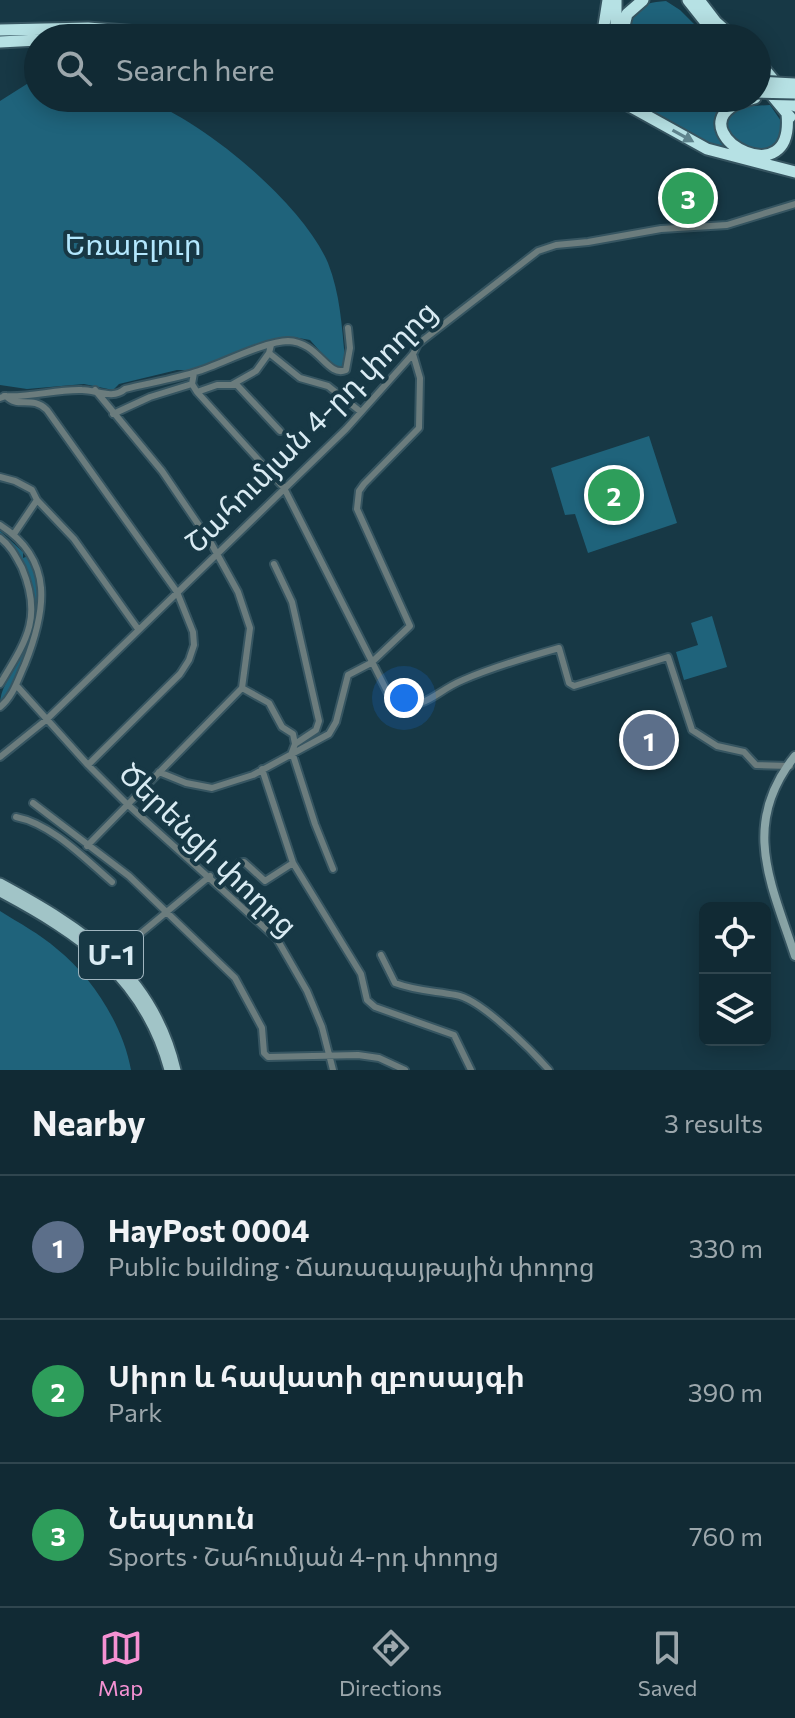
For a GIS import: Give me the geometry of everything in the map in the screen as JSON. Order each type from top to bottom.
[{"type":"highway","points":[[604,24],[608,0]]},
{"type":"highway","points":[[616,0],[618,24]]},
{"type":"highway","points":[[624,24],[627,14],[643,0]]},
{"type":"highway","points":[[679,0],[693,3],[718,24]]},
{"type":"highway","points":[[708,0],[716,22]]},
{"type":"highway","points":[[693,3],[708,24]]},
{"type":"highway","points":[[0,30],[24,29]]},
{"type":"highway","points":[[0,42],[24,41]]},
{"type":"highway","points":[[771,81],[795,84]]},
{"type":"highway","points":[[728,112],[721,125],[724,137],[741,150],[763,155],[783,146],[789,137],[792,114],[771,82]]},
{"type":"highway","points":[[771,93],[795,93]]},
{"type":"highway","points":[[771,94],[792,114]]},
{"type":"highway","points":[[640,112],[707,149],[795,172]]},
{"type":"main road","points":[[792,762],[777,787],[767,813],[765,843],[795,945]]},
{"type":"main road","points":[[792,762],[774,786],[765,813],[763,844],[795,956]]},
{"type":"main road","name":"Մ-1","points":[[0,883],[70,924],[116,960],[154,1011],[168,1041],[176,1070]]},
{"type":"main road","name":"Մ-1","points":[[0,892],[87,944],[122,978],[157,1032],[169,1070]]},
{"type":"street","name":"Շահումյան 4-րդ փողոց","points":[[0,757],[46,720],[361,412],[413,354],[418,344],[538,251],[556,245],[661,229],[727,225],[795,204]]},
{"type":"street","points":[[2,397],[72,390],[95,390],[115,395],[125,389],[194,373],[289,341],[309,345],[334,371],[340,372],[346,370],[348,364],[348,328]]},
{"type":"street","points":[[232,384],[256,371],[271,345]]},
{"type":"street","points":[[269,353],[300,378],[328,386],[361,412]]},
{"type":"street","points":[[293,748],[329,734],[336,722],[348,675],[371,663],[410,626],[357,509],[364,484],[419,428],[420,378],[413,354]]},
{"type":"street","points":[[194,373],[192,384],[197,392],[284,488],[394,705],[429,702],[463,680],[559,648],[569,683],[574,686],[668,657],[692,730],[717,746],[744,752],[756,765],[792,762]]},
{"type":"street","points":[[113,414],[150,397],[192,384]]},
{"type":"street","points":[[197,392],[217,385],[237,385],[280,431]]},
{"type":"street","points":[[84,859],[90,847],[127,804],[242,688],[250,628],[238,592],[216,553],[162,471],[95,390]]},
{"type":"street","points":[[2,397],[15,402],[36,402],[47,410],[177,592],[193,632],[194,645],[180,674],[88,765]]},
{"type":"street","points":[[0,477],[32,490],[37,500],[74,539],[138,629]]},
{"type":"street","points":[[14,534],[37,500]]},
{"type":"street","points":[[0,525],[14,534],[29,551],[38,571],[42,607],[38,630],[16,685],[0,707]]},
{"type":"street","points":[[0,538],[15,555],[33,603],[29,632],[0,684]]},
{"type":"street","points":[[159,772],[186,783],[212,788],[262,769],[316,730],[319,721],[292,602],[274,564]]},
{"type":"street","name":"Ծերենցի փողոց","points":[[16,685],[127,804],[277,939],[307,991],[333,1070]]},
{"type":"street","points":[[242,688],[269,703],[282,727],[293,734],[293,748],[315,824],[333,869]]},
{"type":"street","points":[[262,769],[293,863],[361,974],[367,1000],[375,1007],[454,1035],[471,1070]]},
{"type":"street","points":[[33,803],[129,876],[235,978],[262,1028],[264,1053],[276,1058],[368,1056],[405,1070]]},
{"type":"street","points":[[16,817],[30,820],[112,882]]},
{"type":"street","points":[[49,833],[57,823]]},
{"type":"street","points":[[219,885],[239,863],[244,862],[265,881],[293,863]]},
{"type":"street","points":[[128,944],[210,876]]},
{"type":"street","points":[[381,955],[395,983],[415,991],[459,995],[524,1043],[549,1070]]},
{"type":"green space","points":[[666,1],[694,24],[629,24],[637,10],[648,4]]},
{"type":"green space","name":"Եռաբլուր","points":[[24,86],[24,112],[171,112],[221,144],[274,190],[297,215],[328,263],[340,310],[345,359],[342,367],[333,366],[310,340],[293,337],[189,370],[119,384],[113,390],[84,384],[27,389],[0,385],[0,101]]},
{"type":"green space","points":[[771,106],[783,124],[782,139],[766,150],[749,147],[730,135],[730,112],[771,112]]},
{"type":"green space","points":[[649,112],[720,112],[716,127],[723,143],[738,152],[711,146]]},
{"type":"green space","points":[[649,436],[677,523],[588,553],[575,514],[565,515],[551,468]]},
{"type":"green space","points":[[0,531],[23,552],[23,558],[28,556],[38,578],[40,592],[37,620],[28,651],[0,705],[3,689],[30,630],[34,597],[24,566],[0,536]]},
{"type":"green space","points":[[712,616],[727,667],[684,680],[676,652],[698,645],[691,623]]},
{"type":"green space","points":[[0,911],[37,934],[82,973],[113,1019],[131,1070],[0,1070]]},
{"type":"place","name":"Նեպտուն","points":[[688,198]]},
{"type":"place","name":"Սիրո և հավատի զբոսայգի","points":[[614,495]]},
{"type":"place","name":"HayPost 0004","points":[[649,740]]}]
